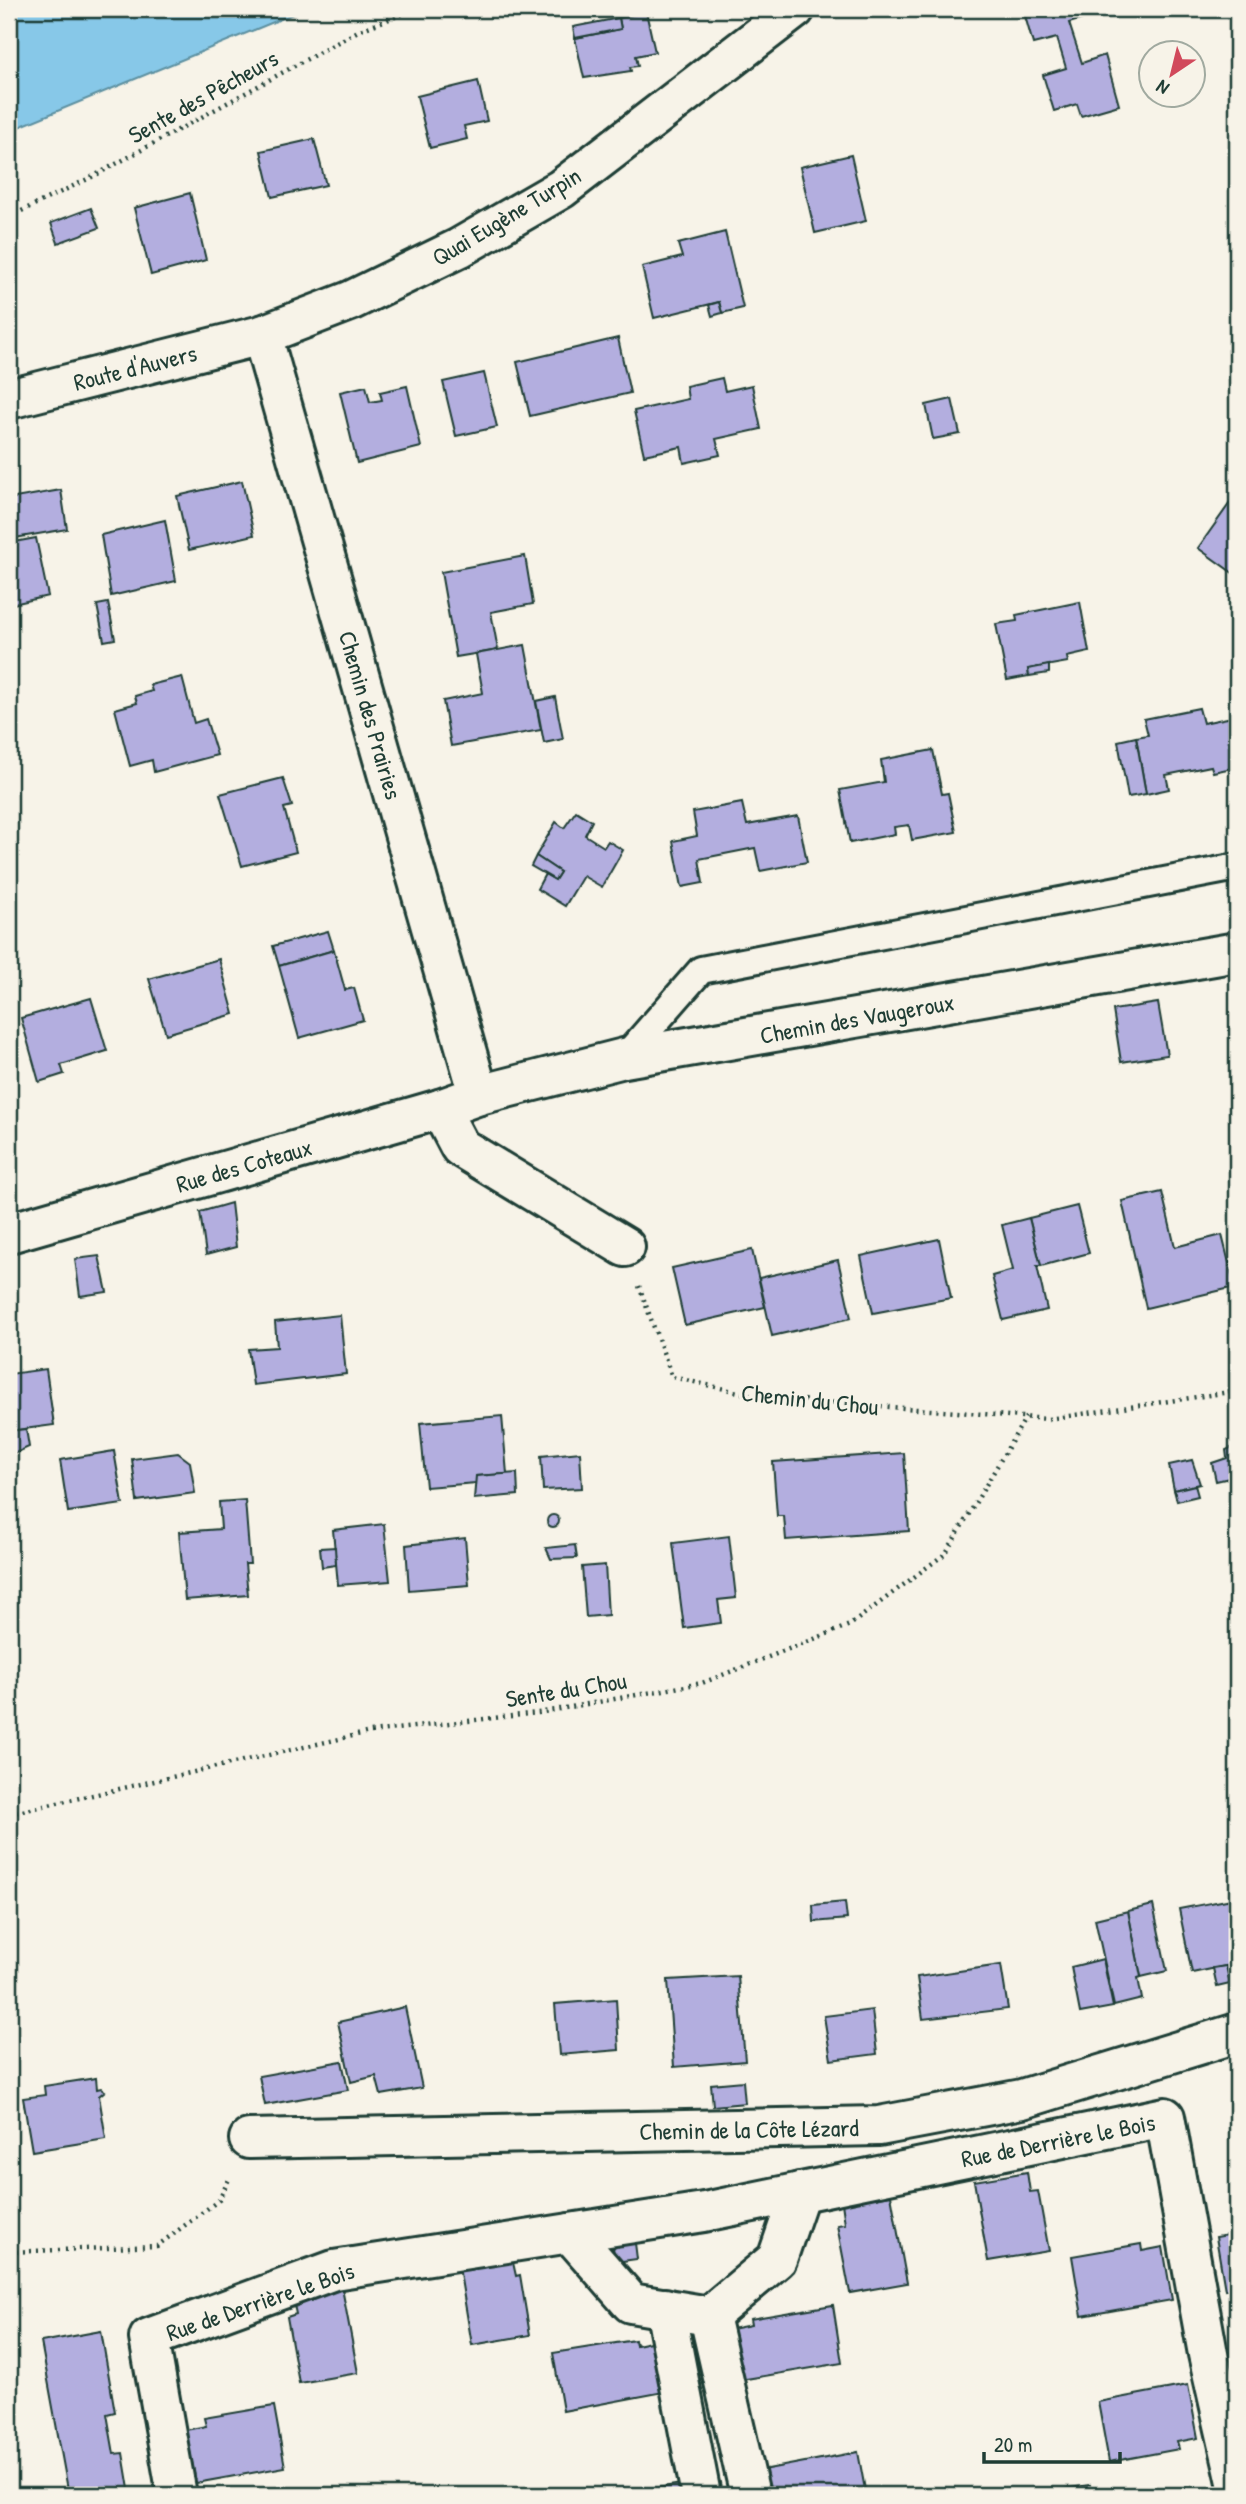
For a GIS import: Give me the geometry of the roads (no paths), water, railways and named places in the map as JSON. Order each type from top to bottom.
[{"type":"street","name":"Quai Eugène Turpin","points":[[262,335],[362,295],[459,248],[561,189],[795,9]]},
{"type":"street","name":"Route d'Auvers","points":[[9,399],[262,335]]},
{"type":"street","name":"Chemin des Prairies","points":[[262,335],[479,1095]]},
{"type":"street","name":"Chemin des Vaugeroux","points":[[479,1095],[624,1058],[1237,952]]},
{"type":"street","name":"Rue des Coteaux","points":[[9,1233],[440,1109],[479,1095]]},
{"type":"street","points":[[440,1109],[460,1147],[625,1248]]},
{"type":"street","name":"Chemin de la Côte Lézard","points":[[249,2139],[879,2126],[1022,2099],[1237,2033]]},
{"type":"street","name":"Rue de Derrière le Bois","points":[[177,2495],[149,2338],[334,2270],[704,2212],[1165,2117],[1223,2350],[1237,2482]]},
{"type":"street","points":[[709,2316],[777,2259],[800,2192]]},
{"type":"street","points":[[570,2233],[631,2303],[709,2316]]},
{"type":"street","points":[[666,2308],[701,2495]]},
{"type":"street","points":[[709,2316],[750,2495]]},
{"type":"lane","points":[[624,1058],[701,970],[1237,867]]},
{"type":"water","points":[[9,9],[305,9],[9,131]]}]
